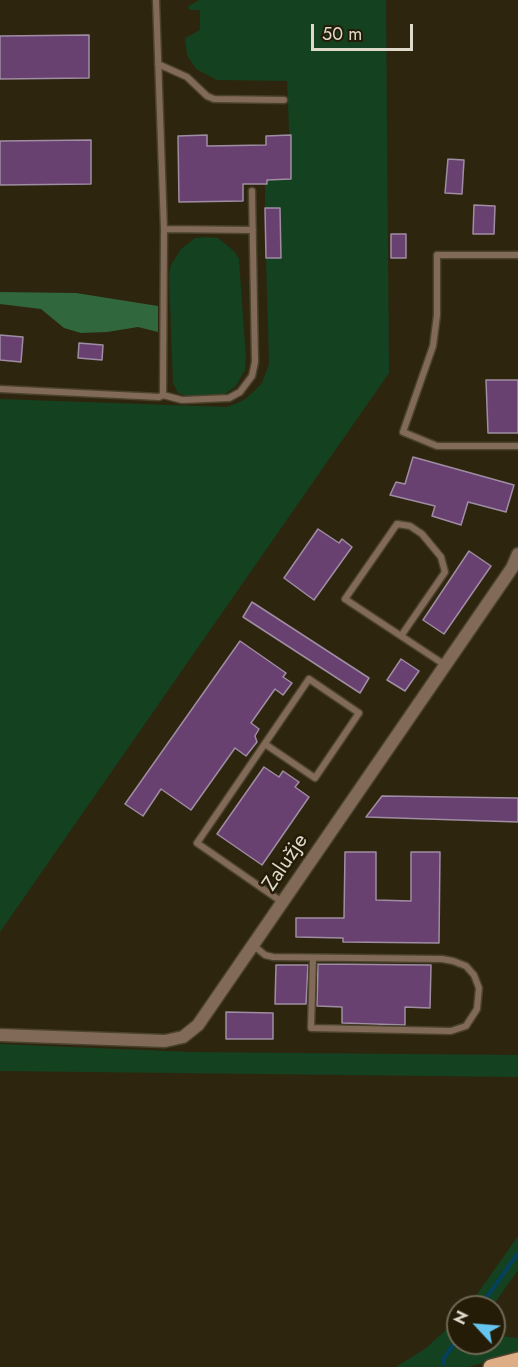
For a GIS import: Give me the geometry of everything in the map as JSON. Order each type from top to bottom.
[{"type":"main road","points":[[491,1367],[518,1360]]},
{"type":"street","name":"Zalužje","points":[[0,1035],[165,1041],[183,1037],[198,1025],[512,568],[518,554]]},
{"type":"lane","points":[[156,0],[165,229],[163,395]]},
{"type":"lane","points":[[158,64],[187,76],[207,96],[214,99],[284,100]]},
{"type":"lane","points":[[0,389],[159,397],[163,395],[182,400],[229,398],[240,392],[252,376],[255,362],[252,191]]},
{"type":"lane","points":[[165,229],[253,230]]},
{"type":"lane","points":[[518,255],[437,255],[437,315],[433,346],[403,432],[437,446],[518,447]]},
{"type":"lane","points":[[401,636],[445,572],[441,557],[422,534],[410,526],[397,524],[345,599],[401,636],[446,665]]},
{"type":"lane","points":[[265,744],[315,778],[359,713],[309,679],[197,843],[283,902]]},
{"type":"lane","points":[[253,945],[265,955],[273,957],[453,961],[466,966],[474,975],[479,988],[477,1009],[466,1026],[451,1031],[311,1028],[313,958]]},
{"type":"green space","points":[[199,0],[386,0],[389,373],[0,932],[0,399],[227,407],[244,400],[262,383],[269,364],[266,258],[281,258],[280,208],[265,208],[265,184],[266,176],[270,180],[291,179],[287,81],[217,80],[196,69],[187,55],[185,38],[200,30],[200,10],[189,10],[188,6]]},
{"type":"green space","points":[[195,238],[218,238],[234,251],[239,259],[246,359],[245,370],[236,386],[225,394],[193,398],[178,393],[173,383],[169,275],[171,265],[181,249]]},
{"type":"green space","points":[[0,292],[76,293],[158,306],[158,332],[138,327],[81,333],[64,328],[41,309],[0,304]]},
{"type":"green space","points":[[0,1044],[191,1052],[518,1055],[518,1077],[0,1071]]},
{"type":"green space","points":[[518,1236],[518,1270],[500,1295],[476,1295]]},
{"type":"green space","points":[[446,1330],[446,1355],[506,1355],[506,1336],[518,1338],[518,1353],[468,1367],[396,1367],[426,1348]]},
{"type":"building","points":[[89,35],[89,78],[0,79],[0,36]]},
{"type":"building","points":[[207,135],[207,146],[266,145],[266,136],[291,135],[291,179],[267,180],[267,184],[243,184],[243,201],[179,202],[178,136]]},
{"type":"building","points":[[91,140],[91,184],[0,185],[0,141]]},
{"type":"building","points":[[448,159],[464,160],[462,194],[445,193]]},
{"type":"building","points":[[474,205],[495,206],[494,234],[473,234]]},
{"type":"building","points":[[265,208],[280,208],[281,258],[266,258]]},
{"type":"building","points":[[391,234],[406,234],[406,258],[391,258]]},
{"type":"building","points":[[0,335],[23,337],[21,362],[0,360]]},
{"type":"building","points":[[79,343],[103,345],[102,360],[78,358]]},
{"type":"building","points":[[486,380],[518,380],[518,433],[488,433]]},
{"type":"building","points":[[413,457],[514,485],[506,512],[468,502],[461,525],[432,516],[435,506],[390,495],[396,482],[405,484]]},
{"type":"building","points":[[318,529],[339,543],[342,539],[352,547],[314,600],[284,578]]},
{"type":"building","points":[[469,551],[491,566],[444,634],[423,620]]},
{"type":"building","points":[[252,602],[369,678],[360,693],[243,617]]},
{"type":"building","points":[[240,641],[286,673],[283,677],[292,683],[283,695],[275,689],[251,723],[259,729],[255,736],[257,742],[246,756],[235,748],[191,810],[161,789],[143,816],[125,804]]},
{"type":"building","points":[[401,659],[419,671],[405,691],[387,680]]},
{"type":"building","points":[[264,767],[279,777],[283,771],[299,782],[295,787],[309,797],[262,865],[217,834]]},
{"type":"building","points":[[382,796],[518,798],[518,822],[366,817]]},
{"type":"building","points":[[345,852],[376,852],[376,900],[411,901],[411,852],[440,852],[439,943],[343,942],[343,938],[296,937],[296,918],[344,918]]},
{"type":"building","points":[[318,964],[431,965],[430,1008],[405,1007],[405,1025],[342,1023],[342,1007],[317,1006]]},
{"type":"building","points":[[276,965],[308,965],[306,1004],[275,1004]]},
{"type":"building","points":[[226,1012],[273,1013],[273,1039],[226,1039]]},
{"type":"waterway","points":[[488,1295],[518,1253]]},
{"type":"waterway","points":[[444,1364],[446,1355]]}]
